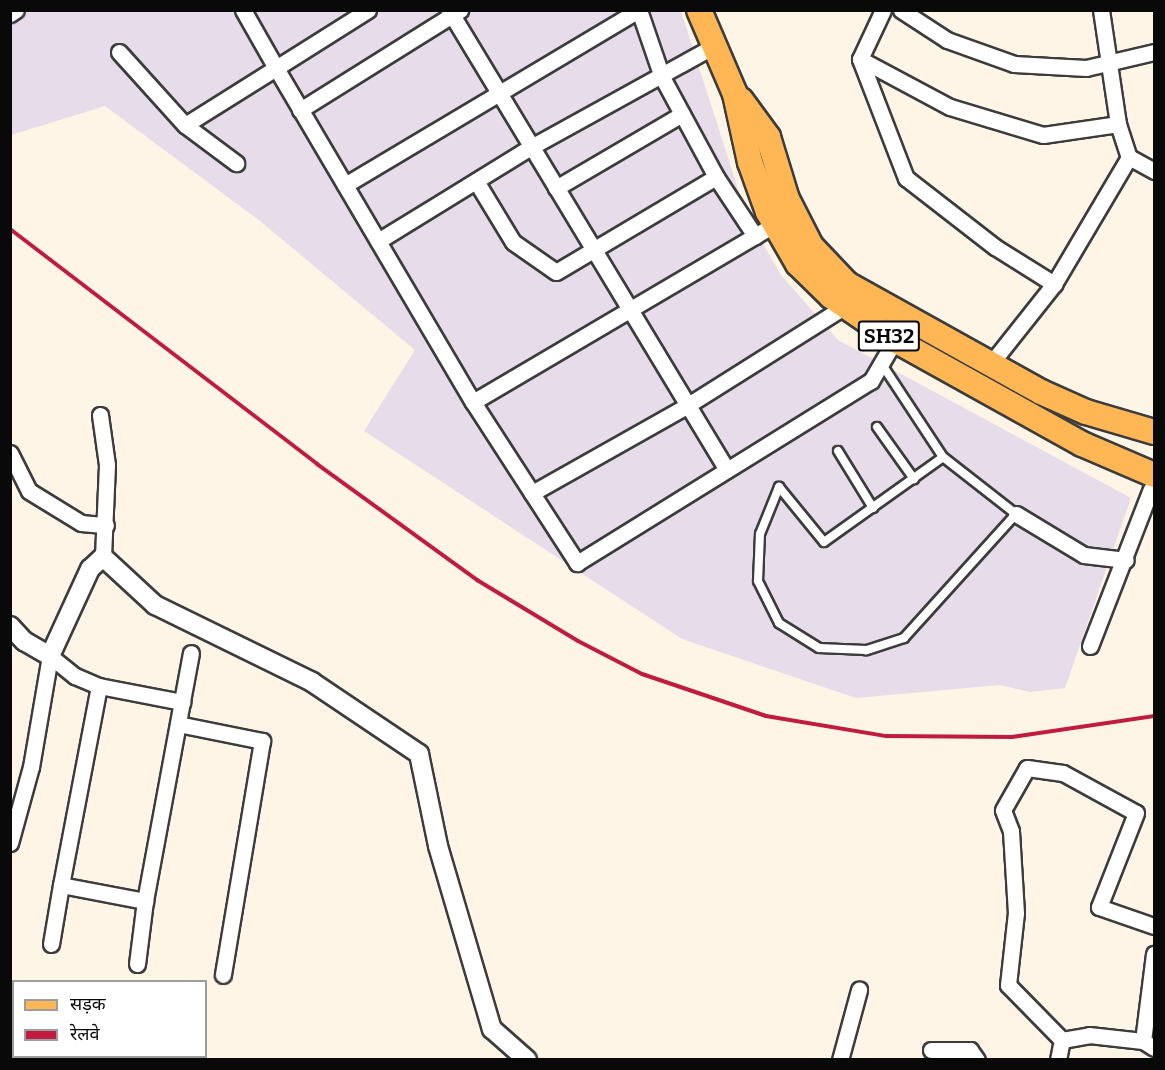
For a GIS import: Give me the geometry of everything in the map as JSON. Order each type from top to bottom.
[{"type":"main road","name":"SH32","points":[[699,10],[735,93],[765,230],[798,264],[845,306],[895,340],[1127,465],[1153,486]]},
{"type":"main road","name":"SH32","points":[[735,93],[768,137],[787,199],[811,246],[847,284],[989,366],[1086,412],[1155,432]]},
{"type":"street","points":[[10,14],[16,10]]},
{"type":"street","points":[[243,10],[473,402],[577,563],[871,381],[895,340]]},
{"type":"street","points":[[185,125],[368,10]]},
{"type":"street","points":[[345,185],[639,10],[662,77],[716,177],[765,230],[473,402]]},
{"type":"street","points":[[883,10],[860,58],[906,178],[995,247],[1054,284]]},
{"type":"street","points":[[901,10],[947,40],[991,58],[1062,69],[1110,64],[1155,52]]},
{"type":"street","points":[[1101,10],[1118,124],[1129,157],[1155,171]]},
{"type":"street","points":[[300,110],[454,12],[498,93],[727,470]]},
{"type":"street","points":[[378,241],[531,147],[662,77],[714,46]]},
{"type":"street","points":[[119,52],[185,125],[236,163]]},
{"type":"street","points":[[860,58],[950,107],[1043,135],[1118,124]]},
{"type":"street","points":[[556,188],[682,114]]},
{"type":"street","points":[[989,366],[1054,284],[1129,157]]},
{"type":"street","points":[[476,181],[513,242],[551,272],[716,177]]},
{"type":"street","points":[[532,493],[688,405],[845,306]]},
{"type":"street","points":[[10,843],[31,767],[50,656],[90,569],[102,557],[106,525],[107,465],[100,415]]},
{"type":"street","points":[[10,453],[29,491],[81,523],[106,525]]},
{"type":"street","points":[[1090,646],[1126,560],[1153,486]]},
{"type":"street","points":[[1016,514],[1084,555],[1126,560]]},
{"type":"street","points":[[102,557],[155,605],[312,682],[420,754],[438,846],[492,1029],[527,1059]]},
{"type":"street","points":[[10,626],[24,641],[50,656],[75,676],[99,686],[182,702]]},
{"type":"street","points":[[137,963],[145,901],[191,653]]},
{"type":"street","points":[[51,944],[99,686]]},
{"type":"street","points":[[178,724],[262,741],[223,975]]},
{"type":"street","points":[[1062,1040],[1008,985],[1016,913],[1011,831],[1003,810],[1027,768],[1063,773],[1136,813],[1099,907],[1155,926]]},
{"type":"street","points":[[61,885],[145,901]]},
{"type":"street","points":[[1062,1040],[1089,1035],[1149,1044],[1155,954]]},
{"type":"street","points":[[840,1059],[860,990]]},
{"type":"street","points":[[1058,1059],[1062,1040]]},
{"type":"street","points":[[931,1050],[970,1050],[977,1059]]},
{"type":"lane","points":[[881,363],[943,457],[1016,514],[904,638],[866,651],[819,648],[779,623],[758,580],[760,534],[779,487],[825,542],[943,457]]},
{"type":"lane","points":[[877,427],[914,479]]},
{"type":"lane","points":[[838,451],[873,508]]},
{"type":"shaded area","points":[[11,11],[681,11],[746,214],[781,275],[838,340],[1131,498],[1065,688],[1030,692],[1000,685],[856,698],[682,639],[364,431],[415,350],[260,221],[105,106],[11,135]]},
{"type":"railway","points":[[10,229],[317,464],[477,580],[578,641],[642,674],[766,716],[886,736],[1012,737],[1154,716]]}]
